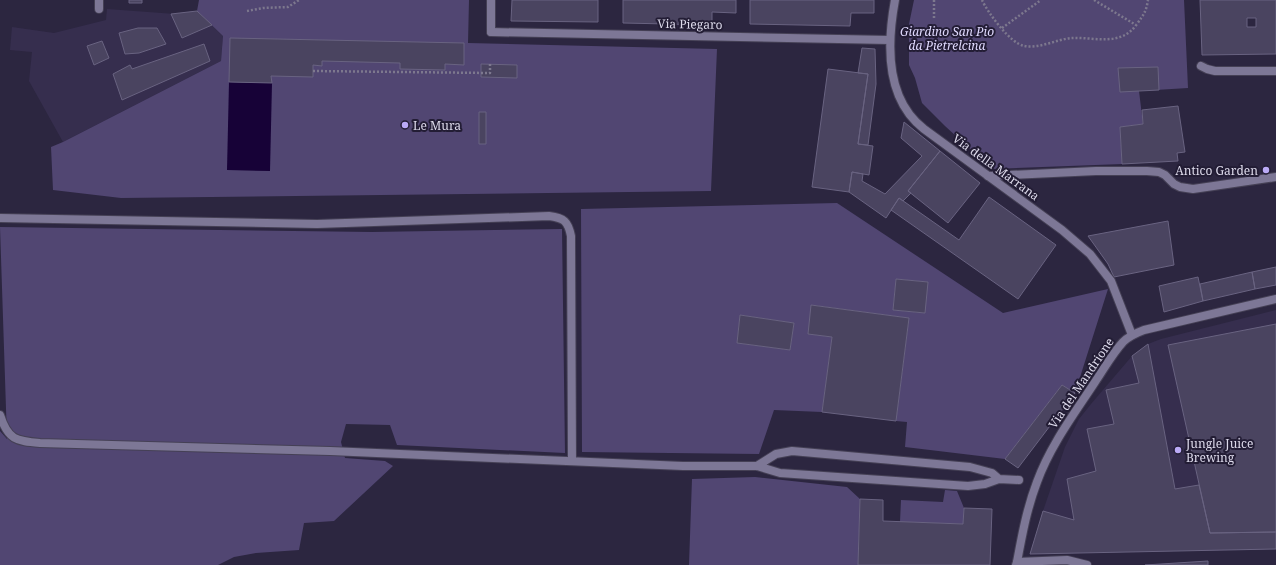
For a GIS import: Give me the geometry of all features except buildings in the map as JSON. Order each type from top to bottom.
[{"type":"street","points":[[99,9],[100,0]]},
{"type":"street","name":"Via Piegaro","points":[[491,0],[491,32],[889,40]]},
{"type":"street","name":"Via della Marrana","points":[[895,0],[889,40],[892,68],[898,92],[904,106],[912,118],[924,129],[1062,230],[1090,254],[1111,281],[1132,335]]},
{"type":"street","points":[[1201,66],[1207,70],[1215,71],[1276,71]]},
{"type":"street","points":[[988,176],[1096,171],[1147,171],[1159,172],[1180,187],[1194,189],[1276,177]]},
{"type":"street","points":[[0,218],[304,224],[549,216],[559,217],[565,221],[570,228],[571,236],[572,461]]},
{"type":"street","name":"Via del Mandrione","points":[[1017,563],[1032,497],[1037,481],[1049,454],[1070,419],[1112,357],[1124,342],[1132,335],[1144,330],[1276,299]]},
{"type":"street","points":[[0,415],[8,434],[22,441],[40,443],[330,451],[698,466],[757,466],[780,472],[968,486],[985,484],[999,479],[1019,480]]},
{"type":"street","points":[[757,466],[776,454],[792,451],[970,467],[992,474],[999,479]]},
{"type":"street","points":[[1017,563],[1067,560],[1087,565]]},
{"type":"path","points":[[247,11],[263,8],[288,7],[299,0]]},
{"type":"path","points":[[934,0],[934,19]]},
{"type":"path","points":[[982,0],[986,10],[1002,28],[1014,41],[1024,46],[1035,46],[1073,38],[1114,39],[1133,31],[1146,12],[1148,0]]},
{"type":"path","points":[[1002,28],[1041,0]]},
{"type":"path","points":[[1094,0],[1136,25]]},
{"type":"path","points":[[313,72],[490,73],[490,63]]},
{"type":"shaded area","points":[[107,9],[175,14],[197,11],[223,36],[221,61],[63,142],[29,81],[32,52],[10,50],[12,27],[54,33],[106,20]]},
{"type":"shaded area","points":[[229,82],[272,83],[270,171],[227,170]]},
{"type":"shaded area","points":[[1276,310],[1276,549],[1030,554],[1065,447],[1079,419],[1132,356],[1148,344],[1161,339]]},
{"type":"green space","name":"Le Mura","points":[[199,0],[469,0],[468,43],[717,49],[711,191],[121,198],[53,190],[51,147],[221,61],[223,36],[197,11]]},
{"type":"green space","name":"Giardino San Pio da Pietrelcina","points":[[914,0],[1184,0],[1188,88],[1139,91],[1143,124],[1120,127],[1122,164],[992,169],[922,103],[915,78],[909,65],[909,24]]},
{"type":"green space","points":[[837,203],[1003,313],[1108,289],[1075,393],[1062,385],[1005,459],[905,447],[907,422],[896,421],[909,318],[812,305],[808,334],[832,337],[822,412],[774,410],[759,454],[582,452],[581,209]],"holes":[[[896,279],[928,282],[924,313],[893,310]],[[740,315],[794,323],[790,350],[737,343]]]},
{"type":"green space","points":[[0,227],[372,232],[562,229],[565,453],[397,445],[390,425],[346,424],[341,442],[345,458],[385,461],[393,466],[334,521],[304,523],[299,550],[256,553],[234,557],[218,565],[0,565],[0,431],[7,439]]},
{"type":"green space","points":[[755,477],[847,487],[860,499],[858,565],[689,565],[692,479]]},
{"type":"green space","points":[[945,490],[957,491],[964,508],[963,524],[900,522],[901,500],[943,502]]},
{"type":"place","name":"Le Mura","points":[[405,125]]},
{"type":"place","name":"Antico Garden","points":[[1266,170]]},
{"type":"place","name":"Jungle Juice Brewing","points":[[1178,450]]}]
